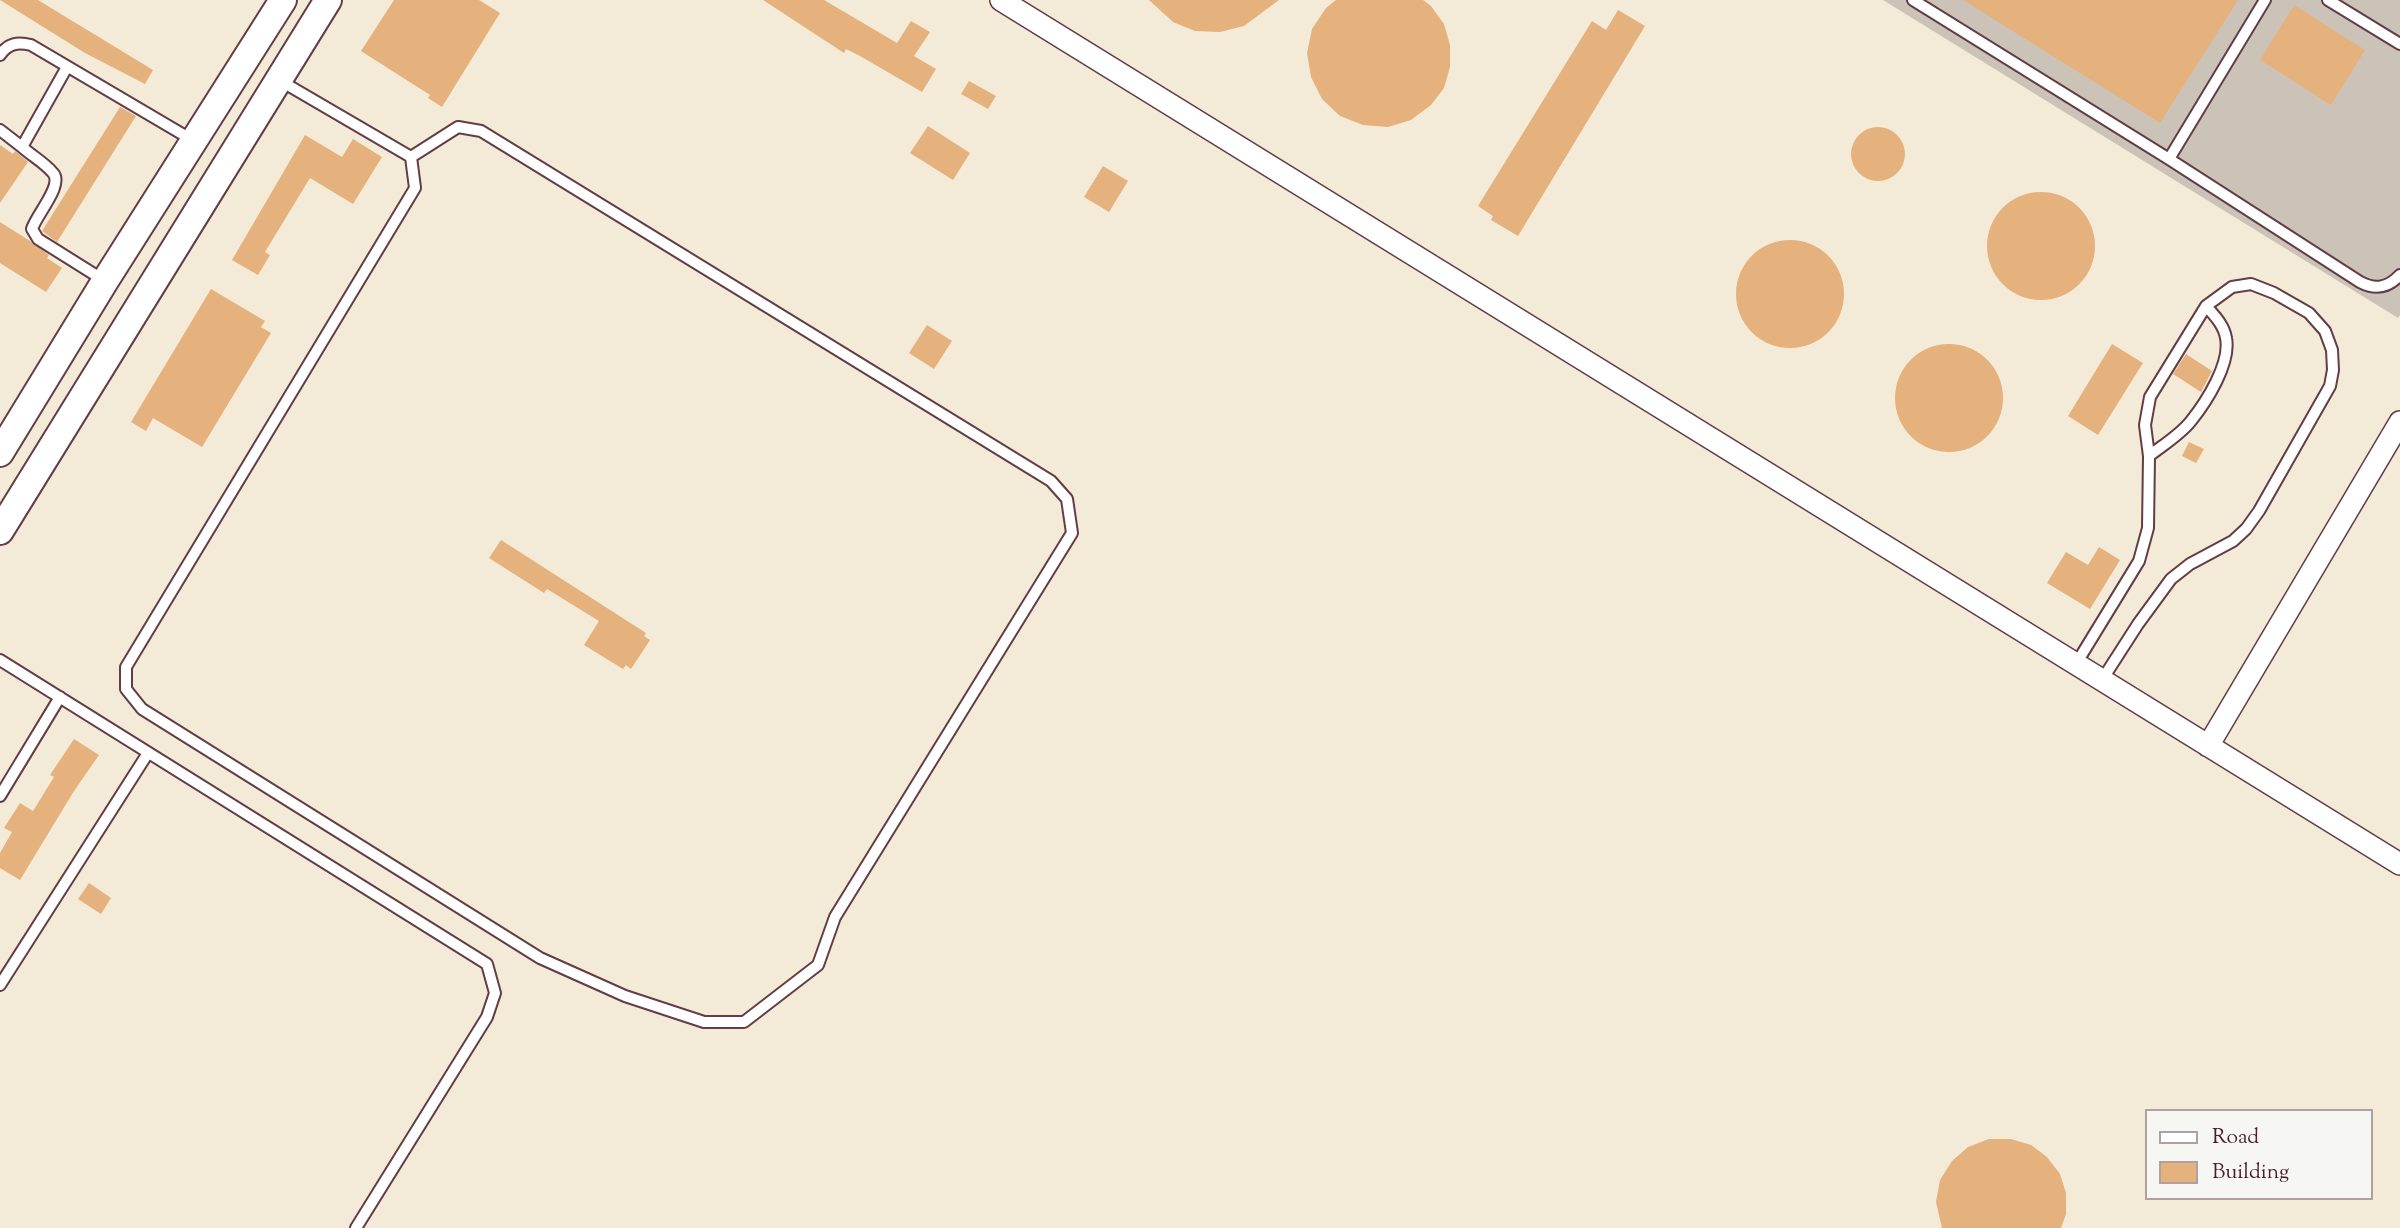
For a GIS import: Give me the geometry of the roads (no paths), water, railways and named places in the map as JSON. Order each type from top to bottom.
[{"type":"street","points":[[0,453],[105,281],[284,0]]},
{"type":"street","points":[[0,531],[328,0]]},
{"type":"street","points":[[1001,0],[2400,863]]},
{"type":"street","points":[[2208,746],[2400,422]]},
{"type":"lane","points":[[1913,0],[2169,159],[2360,282],[2368,286],[2385,286],[2400,275]]},
{"type":"lane","points":[[2169,159],[2265,0]]},
{"type":"lane","points":[[2328,0],[2400,44]]},
{"type":"lane","points":[[0,55],[10,45],[19,42],[31,45],[194,141]]},
{"type":"lane","points":[[22,148],[67,67]]},
{"type":"lane","points":[[279,80],[411,157]]},
{"type":"lane","points":[[458,127],[481,131],[1051,481],[1068,499],[1072,533],[835,917],[818,965],[744,1022],[704,1022],[625,996],[540,958],[142,709],[126,689],[126,667],[415,188],[411,157],[458,127]]},
{"type":"lane","points":[[0,130],[54,173],[57,180],[34,222],[34,234],[105,281]]},
{"type":"lane","points":[[2076,664],[2138,561],[2148,528],[2149,456],[2145,425],[2150,397],[2206,306],[2232,287],[2251,284],[2274,293],[2309,313],[2326,331],[2332,350],[2333,370],[2330,386],[2259,511],[2246,528],[2233,541],[2190,564],[2171,579],[2102,680]]},
{"type":"lane","points":[[2149,456],[2191,421],[2224,367],[2228,354],[2226,335],[2221,324],[2206,306]]},
{"type":"lane","points":[[0,660],[486,964],[495,993],[487,1017],[356,1228]]},
{"type":"lane","points":[[0,796],[60,697]]},
{"type":"lane","points":[[0,985],[148,752]]}]
